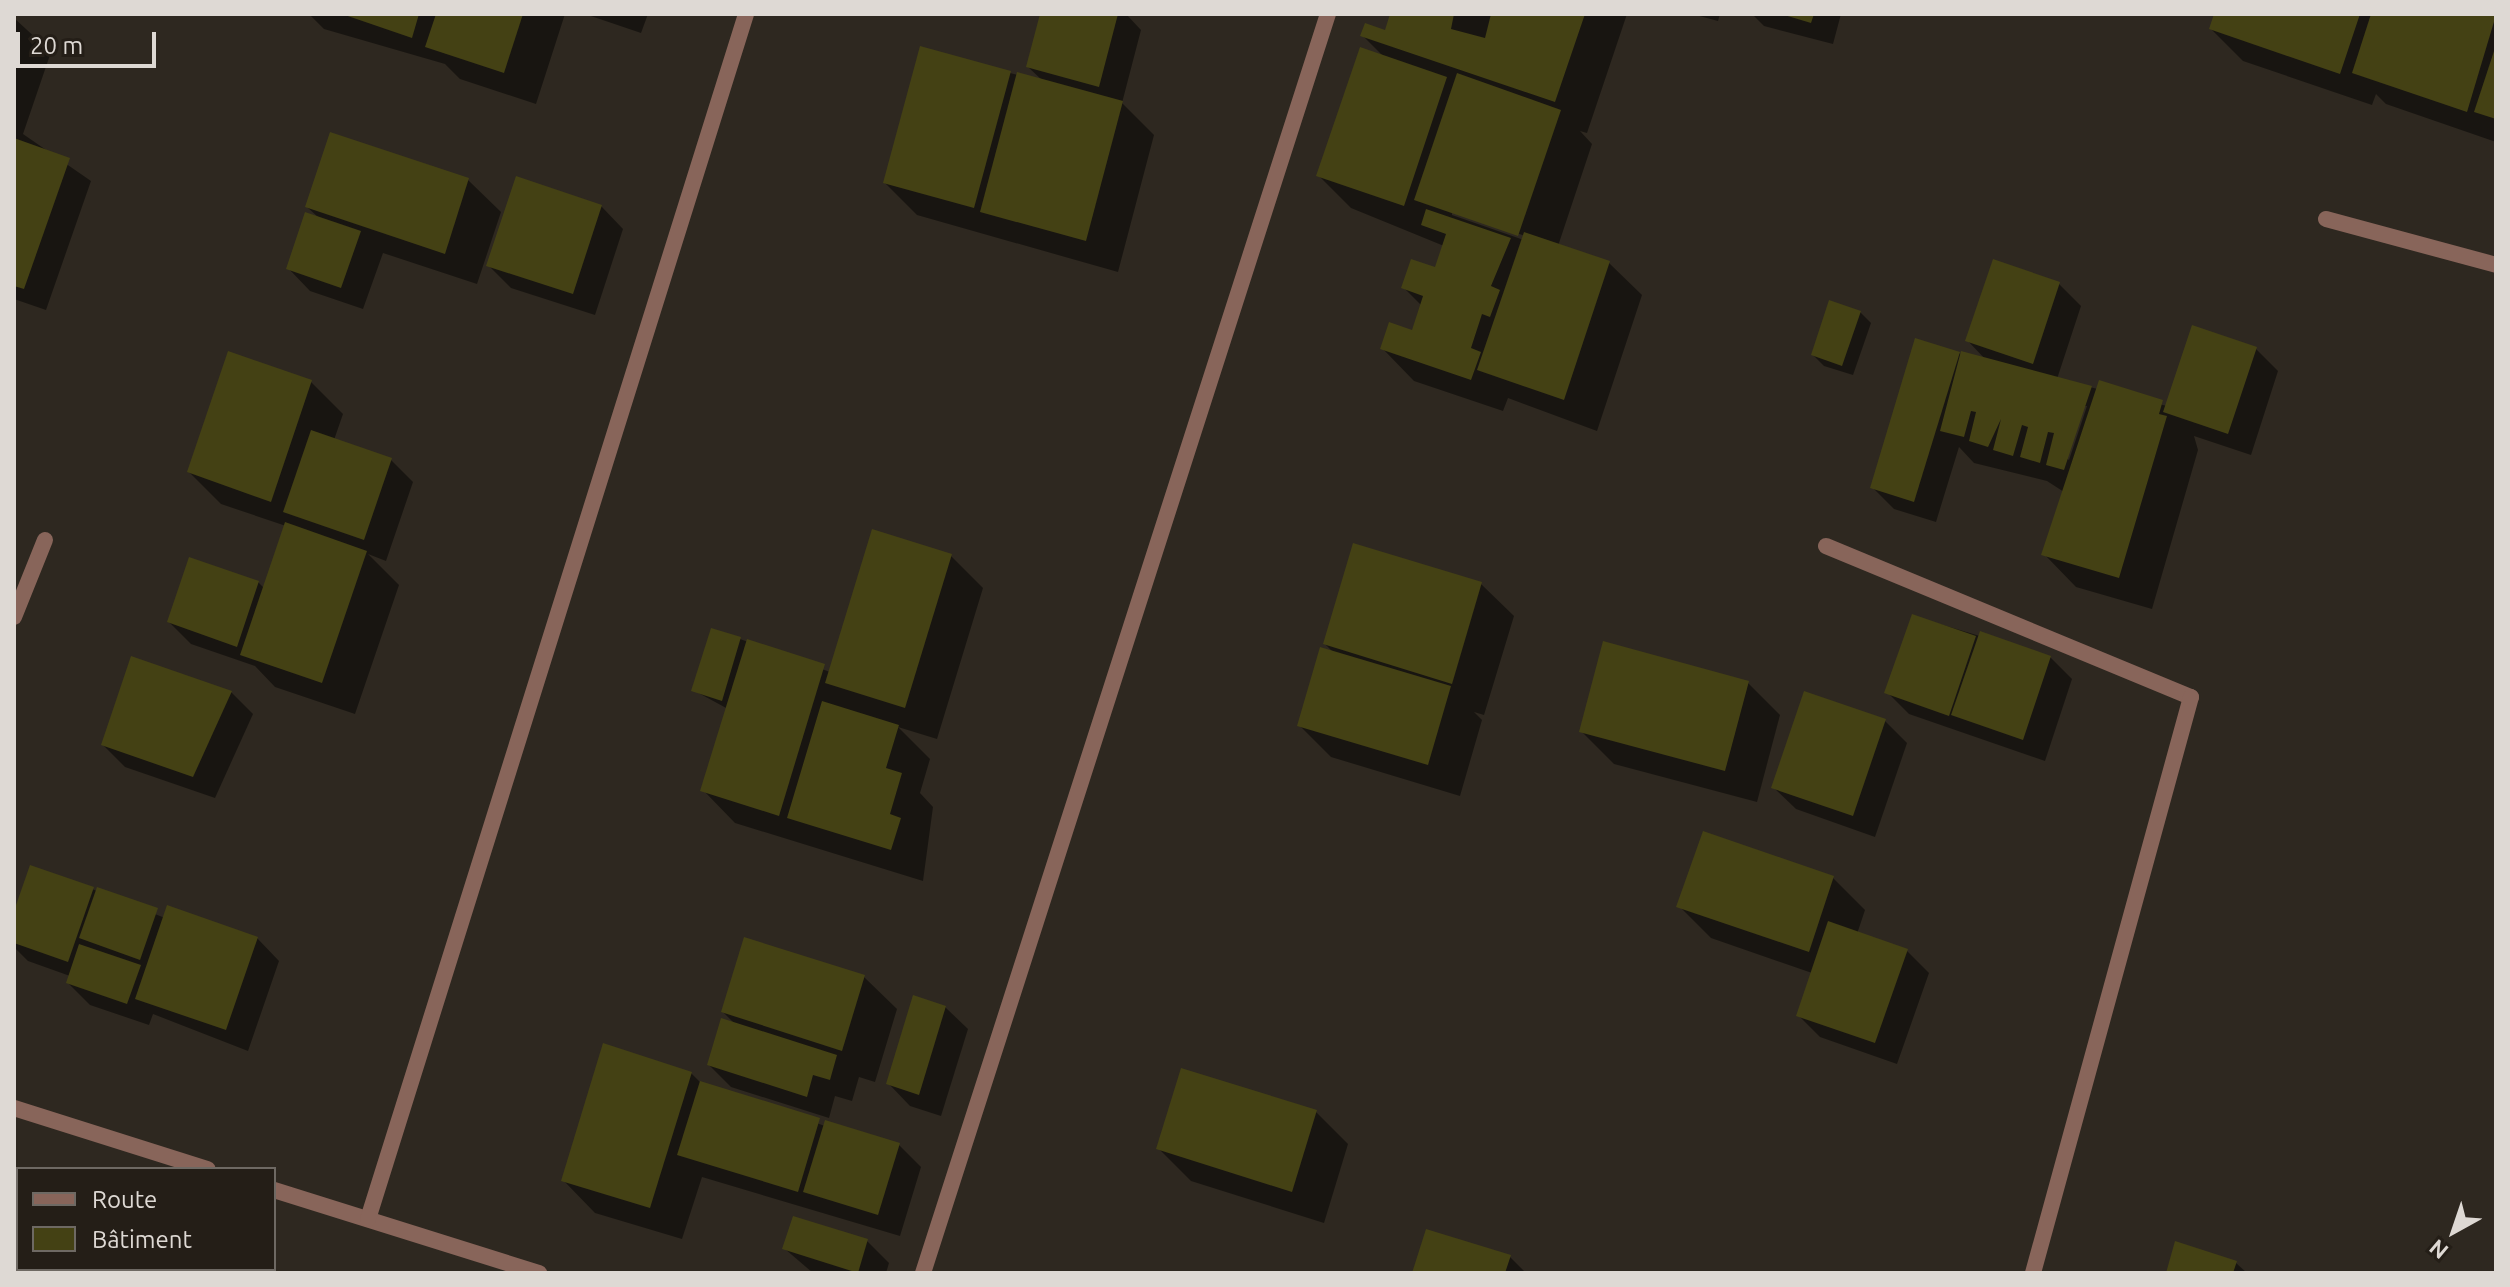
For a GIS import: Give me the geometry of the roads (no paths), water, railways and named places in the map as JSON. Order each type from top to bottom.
[{"type":"street","points":[[368,1219],[746,14]]},
{"type":"street","points":[[923,1273],[1328,14]]},
{"type":"street","points":[[2326,219],[2496,265]]},
{"type":"street","points":[[14,617],[45,540]]},
{"type":"street","points":[[1826,546],[2191,697],[2033,1273]]},
{"type":"street","points":[[14,1108],[202,1167]]},
{"type":"street","points":[[276,1191],[539,1273]]}]
